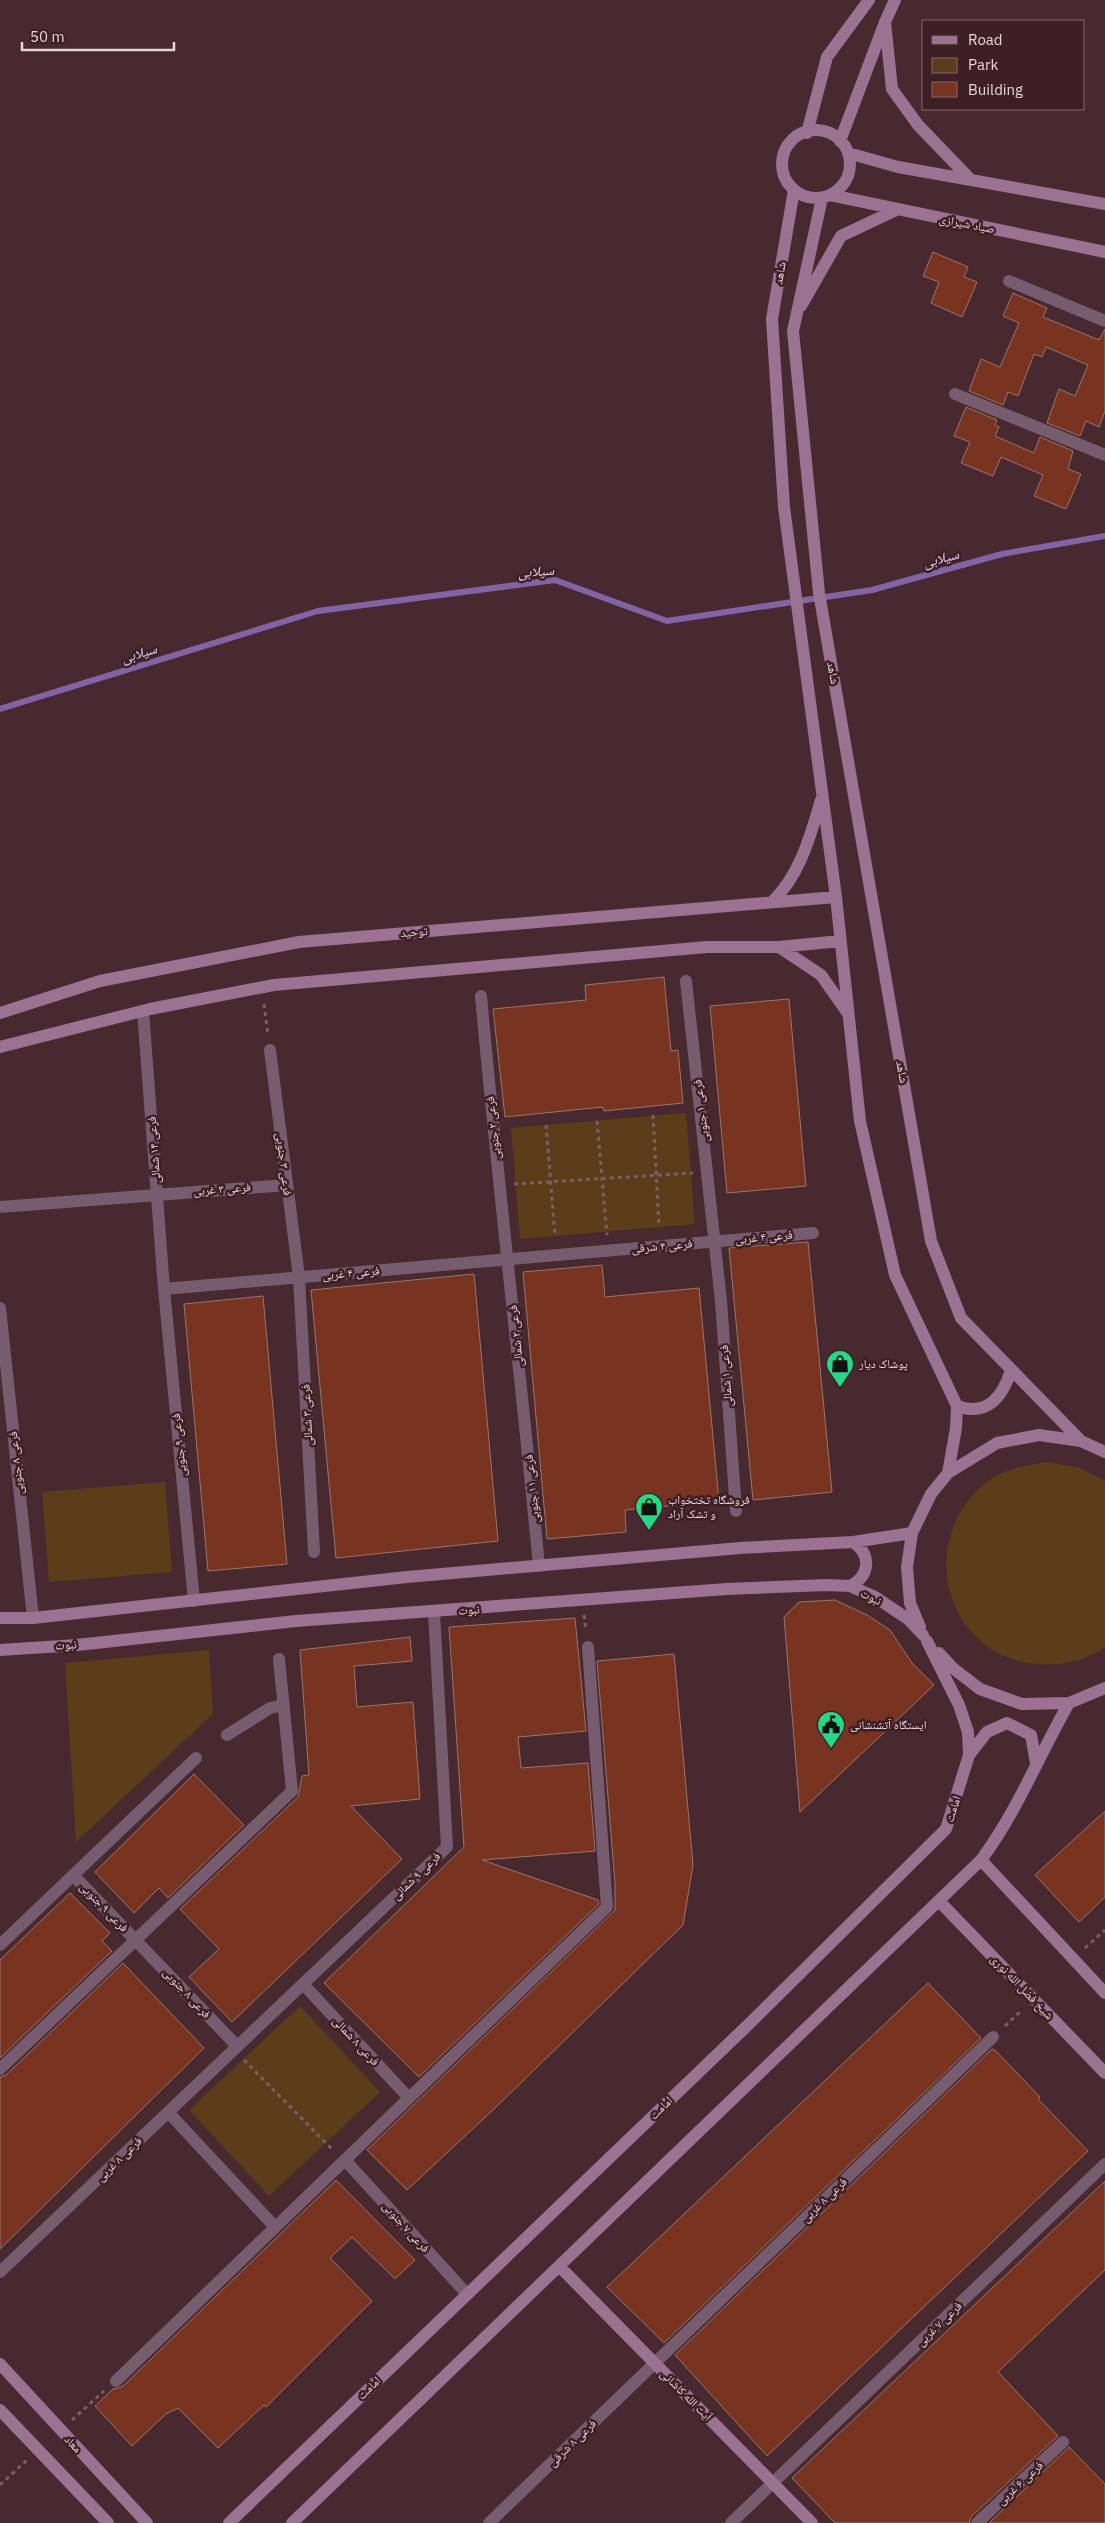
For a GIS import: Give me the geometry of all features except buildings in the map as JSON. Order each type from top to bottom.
[{"type":"main road","points":[[807,132],[827,57],[869,0]]},
{"type":"main road","points":[[840,141],[884,22],[895,0]]},
{"type":"main road","points":[[884,22],[892,89],[918,125],[970,178]]},
{"type":"main road","points":[[824,131],[840,141],[848,153],[850,164],[849,175],[843,185],[826,196],[803,196],[794,190],[787,181],[783,171],[783,160],[793,140],[807,132],[824,131]]},
{"type":"main road","points":[[848,153],[898,167],[970,178],[1105,204]]},
{"type":"main road","name":"شاهد","points":[[794,190],[772,320],[784,507],[822,796]]},
{"type":"main road","name":"شاهد","points":[[826,196],[793,331],[819,593],[931,1241],[961,1318],[1081,1441]]},
{"type":"main road","name":"صیاد شیرازی","points":[[826,196],[1105,252]]},
{"type":"main road","points":[[795,317],[841,236],[896,210]]},
{"type":"main road","points":[[822,796],[836,897],[860,1121],[895,1275],[958,1406],[948,1473]]},
{"type":"main road","points":[[772,902],[784,890],[794,874],[810,837],[822,796]]},
{"type":"main road","name":"توحید","points":[[0,1013],[100,981],[299,942],[836,897]]},
{"type":"main road","points":[[0,1047],[144,1011],[262,988],[707,947],[779,947],[840,941]]},
{"type":"main road","points":[[779,947],[821,975],[848,1014]]},
{"type":"main road","points":[[958,1406],[971,1411],[991,1404],[1004,1391],[1011,1370]]},
{"type":"main road","points":[[925,1638],[910,1602],[907,1568],[912,1533],[931,1494],[948,1473],[997,1443],[1039,1435],[1081,1441],[1105,1452]]},
{"type":"main road","points":[[0,1618],[32,1618],[194,1600],[740,1548],[853,1542],[912,1533]]},
{"type":"main road","points":[[850,1586],[858,1582],[865,1574],[867,1565],[861,1547],[853,1542]]},
{"type":"main road","name":"نبوت","points":[[0,1650],[76,1645],[296,1621],[727,1589],[826,1585],[850,1586],[874,1597],[908,1619],[954,1669],[980,1689],[1022,1704],[1069,1703]]},
{"type":"main road","name":"امامت","points":[[229,2523],[750,2022],[946,1829],[969,1755],[968,1732],[960,1705],[925,1638]]},
{"type":"main road","points":[[292,2523],[981,1860],[1002,1832],[1036,1763],[1069,1703],[1105,1688]]},
{"type":"main road","points":[[969,1755],[987,1732],[1007,1723],[1031,1735],[1036,1763]]},
{"type":"main road","points":[[981,1860],[1105,1992]]},
{"type":"main road","name":"شیخ فضل الله نوری","points":[[939,1901],[1105,2073]]},
{"type":"main road","name":"آیت الله کاشانی","points":[[560,2266],[812,2523]]},
{"type":"main road","name":"معاد","points":[[0,2364],[147,2523]]},
{"type":"main road","points":[[0,2410],[108,2523]]},
{"type":"street","points":[[1009,281],[1105,321]]},
{"type":"street","points":[[955,394],[1105,455]]},
{"type":"street","name":"فرعی ۱ جنوبی","points":[[686,980],[715,1241]]},
{"type":"street","name":"فرعی ۲ جنوبی","points":[[481,996],[509,1259]]},
{"type":"street","name":"فرعی ۱۴ شمالی","points":[[144,1011],[164,1289]]},
{"type":"street","name":"فرعی ۳ جنوبی","points":[[270,1050],[299,1277]]},
{"type":"street","name":"فرعی ۳ غربی","points":[[0,1207],[287,1185]]},
{"type":"street","name":"فرعی ۴ غربی","points":[[715,1241],[813,1233]]},
{"type":"street","name":"فرعی ۴ شرقی","points":[[608,1251],[715,1241]]},
{"type":"street","name":"فرعی ۱ شمالی","points":[[715,1241],[736,1511]]},
{"type":"street","points":[[509,1259],[608,1251]]},
{"type":"street","name":"فرعی ۴ غربی","points":[[299,1277],[509,1259]]},
{"type":"street","name":"فرعی ۲ شمالی","points":[[509,1259],[524,1412]]},
{"type":"street","points":[[164,1289],[299,1277]]},
{"type":"street","name":"فرعی ۳ شمالی","points":[[299,1277],[314,1552]]},
{"type":"street","name":"فرعی ۹ جنوبی","points":[[164,1289],[194,1600]]},
{"type":"street","name":"فرعی ۸ جنوبی","points":[[0,1308],[5,1412],[32,1618]]},
{"type":"street","name":"فرعی ۱۱ جنوبی","points":[[524,1412],[539,1566]]},
{"type":"street","name":"فرعی ۹ شمالی","points":[[237,2046],[446,1847],[434,1612]]},
{"type":"street","points":[[116,2381],[607,1907],[588,1647]]},
{"type":"street","points":[[0,2069],[292,1790],[279,1659]]},
{"type":"street","points":[[227,1734],[270,1708],[284,1705]]},
{"type":"street","points":[[0,1945],[196,1758]]},
{"type":"street","name":"فرعی ۹ جنوبی","points":[[73,1875],[136,1939]]},
{"type":"street","name":"فرعی ۸ جنوبی","points":[[136,1939],[237,2046]]},
{"type":"street","name":"فرعی ۸ شمالی","points":[[303,1984],[409,2098]]},
{"type":"street","name":"فرعی ۸ غربی","points":[[655,2364],[993,2037]]},
{"type":"street","name":"فرعی ۸ غربی","points":[[0,2272],[237,2046]]},
{"type":"street","points":[[168,2112],[275,2227]]},
{"type":"street","name":"فرعی ۷ جنوبی","points":[[345,2160],[467,2294]]},
{"type":"street","name":"فرعی ۷ غربی","points":[[731,2523],[1105,2164]]},
{"type":"street","name":"فرعی ۸ شرقی","points":[[488,2523],[655,2364]]},
{"type":"street","name":"فرعی ۶ غربی","points":[[977,2523],[1063,2442]]},
{"type":"path","points":[[262,988],[270,1050]]},
{"type":"path","points":[[653,1115],[659,1227]]},
{"type":"path","points":[[597,1120],[608,1251]]},
{"type":"path","points":[[546,1125],[555,1236]]},
{"type":"path","points":[[500,1184],[708,1172]]},
{"type":"path","points":[[582,1601],[588,1647]]},
{"type":"path","points":[[1073,1959],[1105,1930]]},
{"type":"path","points":[[993,2037],[1034,2000]]},
{"type":"path","points":[[237,2046],[243,2059],[324,2143],[345,2160]]},
{"type":"path","points":[[60,2430],[116,2381]]},
{"type":"path","points":[[0,2485],[38,2450]]},
{"type":"green space","points":[[686,1113],[695,1224],[520,1239],[511,1128]]},
{"type":"green space","points":[[1045,1462],[1077,1467],[1105,1481],[1105,1647],[1082,1659],[1056,1664],[1021,1662],[992,1649],[969,1629],[954,1603],[947,1574],[949,1543],[960,1513],[982,1486],[1004,1472]]},
{"type":"green space","points":[[165,1482],[172,1572],[49,1582],[42,1492]]},
{"type":"green space","points":[[209,1650],[213,1714],[76,1842],[65,1663]]},
{"type":"green space","points":[[300,2006],[380,2092],[269,2196],[189,2110]]},
{"type":"waterway","name":"سیلابی","points":[[0,709],[318,611],[555,580],[667,621],[872,590],[1002,554],[1105,536]]},
{"type":"place","name":"پوشاک دیار","points":[[840,1388]]},
{"type":"place","name":"فروشگاه تختخواب و تشک آراد","points":[[649,1531]]},
{"type":"place","name":"ایستگاه آتشنشانی","points":[[831,1749]]}]
